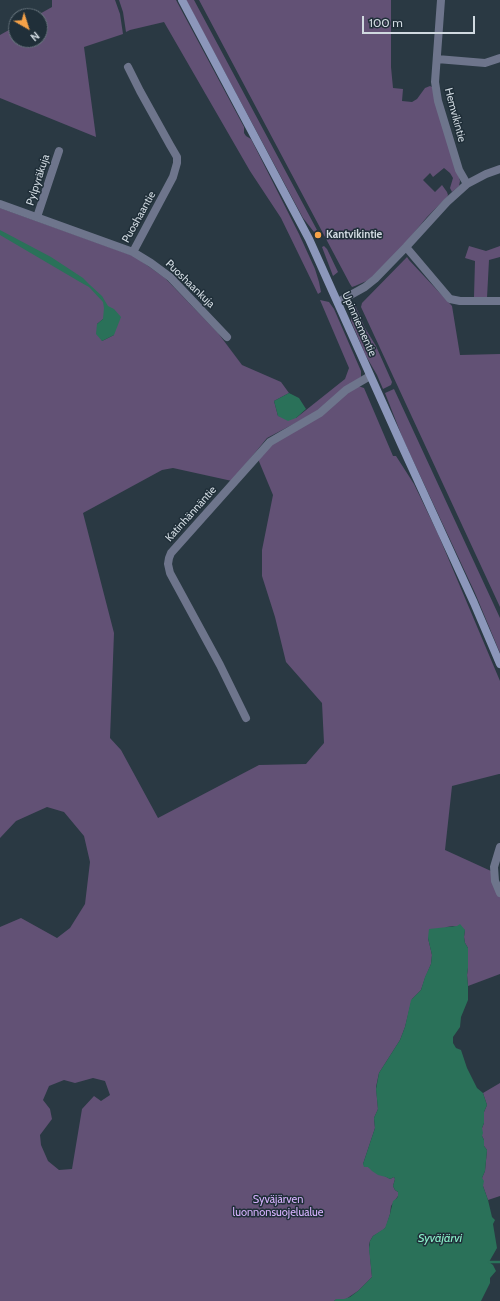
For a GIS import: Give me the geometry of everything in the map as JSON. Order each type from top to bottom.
[{"type":"street","name":"Upinniementie","points":[[182,0],[309,239],[474,603],[500,664]]},
{"type":"street","name":"Hemvikintie","points":[[441,0],[435,82],[438,101],[459,170],[467,184]]},
{"type":"street","points":[[437,59],[485,63],[500,58]]},
{"type":"street","name":"Puoshaantie","points":[[0,204],[133,252],[173,177],[177,157],[128,67]]},
{"type":"street","name":"Pylpyräkuja","points":[[37,217],[59,151]]},
{"type":"street","points":[[338,302],[365,287],[375,279],[447,202],[467,184],[486,174],[500,169]]},
{"type":"street","points":[[406,247],[450,299],[460,301],[500,301]]},
{"type":"street","name":"Puoshaankuja","points":[[133,252],[151,262],[170,277],[227,337]]},
{"type":"street","name":"Katinhännäntie","points":[[246,718],[170,573],[168,564],[169,558],[171,553],[270,442],[320,413],[346,390],[370,376]]},
{"type":"street","points":[[500,847],[494,867],[495,881],[500,893]]},
{"type":"green space","points":[[52,0],[115,0],[120,14],[123,34],[84,47],[96,137],[0,98],[0,35],[8,30],[8,48],[48,48],[48,9],[52,7]]},
{"type":"green space","points":[[119,0],[176,0],[244,127],[244,133],[251,139],[299,234],[315,269],[321,292],[318,294],[281,218],[250,171],[164,22],[126,32],[123,12]]},
{"type":"green space","points":[[186,0],[194,0],[317,230],[314,232],[303,218]]},
{"type":"green space","points":[[199,0],[391,0],[391,67],[393,88],[403,89],[402,101],[412,102],[417,99],[425,88],[430,86],[432,87],[460,181],[459,186],[452,192],[450,188],[453,178],[444,168],[433,177],[430,173],[423,180],[435,192],[442,185],[447,192],[447,197],[371,279],[352,287],[350,284]]},
{"type":"green space","name":"Syväjärven luonnonsuojelualue","points":[[0,208],[134,256],[165,278],[218,333],[242,365],[281,382],[289,393],[274,401],[278,416],[296,418],[345,379],[349,368],[320,300],[329,302],[334,309],[361,371],[361,377],[322,409],[267,438],[232,481],[173,468],[162,470],[83,513],[114,633],[110,738],[121,750],[158,818],[259,765],[306,764],[324,743],[322,703],[286,662],[275,617],[262,576],[262,550],[273,495],[258,459],[269,446],[358,386],[364,388],[393,456],[396,456],[414,484],[438,534],[500,681],[500,774],[452,786],[445,850],[491,871],[493,882],[500,897],[500,974],[468,986],[468,948],[464,937],[465,930],[453,926],[447,927],[428,938],[432,955],[431,964],[421,990],[412,999],[400,1040],[379,1073],[376,1087],[378,1109],[374,1118],[375,1128],[363,1164],[390,1179],[394,1177],[395,1179],[393,1186],[398,1192],[398,1196],[391,1206],[386,1227],[373,1236],[370,1241],[369,1245],[372,1277],[358,1291],[346,1299],[337,1299],[334,1301],[0,1301],[0,927],[21,918],[57,938],[70,928],[85,904],[90,862],[84,836],[64,812],[47,807],[16,821],[0,838]],"holes":[[[103,319],[114,335],[102,341],[97,324]],[[93,1078],[105,1081],[110,1095],[101,1101],[94,1096],[82,1109],[72,1169],[59,1170],[48,1161],[41,1145],[40,1135],[52,1119],[50,1109],[43,1100],[49,1086],[64,1080],[75,1083]]]},
{"type":"green space","points":[[324,246],[327,249],[338,272],[333,276],[322,247]]},
{"type":"green space","points":[[469,246],[486,251],[500,246],[500,257],[489,260],[487,298],[474,297],[475,261],[465,258]]},
{"type":"green space","points":[[407,257],[452,306],[460,355],[500,354],[500,607],[361,307],[362,303]]},
{"type":"green space","points":[[355,305],[392,382],[391,385],[383,389],[366,356],[351,321],[352,310]]},
{"type":"green space","points":[[394,389],[500,618],[500,653],[475,593],[403,439],[385,393]]},
{"type":"green space","points":[[500,1083],[500,1196],[488,1200],[482,1178],[485,1171],[487,1150],[484,1146],[482,1136],[484,1112],[487,1105],[483,1093]]},
{"type":"water","points":[[0,230],[51,257],[83,278],[102,296],[108,306],[114,309],[121,317],[114,335],[102,341],[96,334],[97,324],[103,319],[104,308],[103,302],[89,287],[0,235]]},
{"type":"water","points":[[289,393],[299,398],[306,409],[296,418],[288,421],[278,416],[274,401]]},
{"type":"water","name":"Syväjärvi","points":[[460,924],[465,930],[465,943],[468,948],[468,1000],[461,1017],[460,1027],[453,1037],[453,1043],[456,1048],[461,1050],[467,1068],[477,1088],[483,1093],[487,1105],[484,1112],[484,1123],[482,1128],[484,1146],[487,1150],[485,1171],[482,1178],[492,1217],[495,1220],[493,1224],[497,1248],[489,1262],[493,1265],[496,1271],[490,1278],[490,1283],[481,1301],[334,1301],[336,1299],[350,1297],[372,1277],[369,1249],[370,1241],[373,1236],[385,1228],[393,1201],[398,1196],[398,1192],[393,1186],[395,1179],[394,1177],[390,1179],[378,1175],[368,1167],[364,1167],[363,1164],[375,1128],[374,1118],[378,1109],[376,1089],[379,1073],[400,1040],[405,1027],[411,1000],[421,990],[431,964],[432,955],[428,938],[429,929],[457,926]]},
{"type":"waterway","points":[[489,1262],[500,1262]]},
{"type":"place","name":"Kantvikintie","points":[[318,235]]}]
